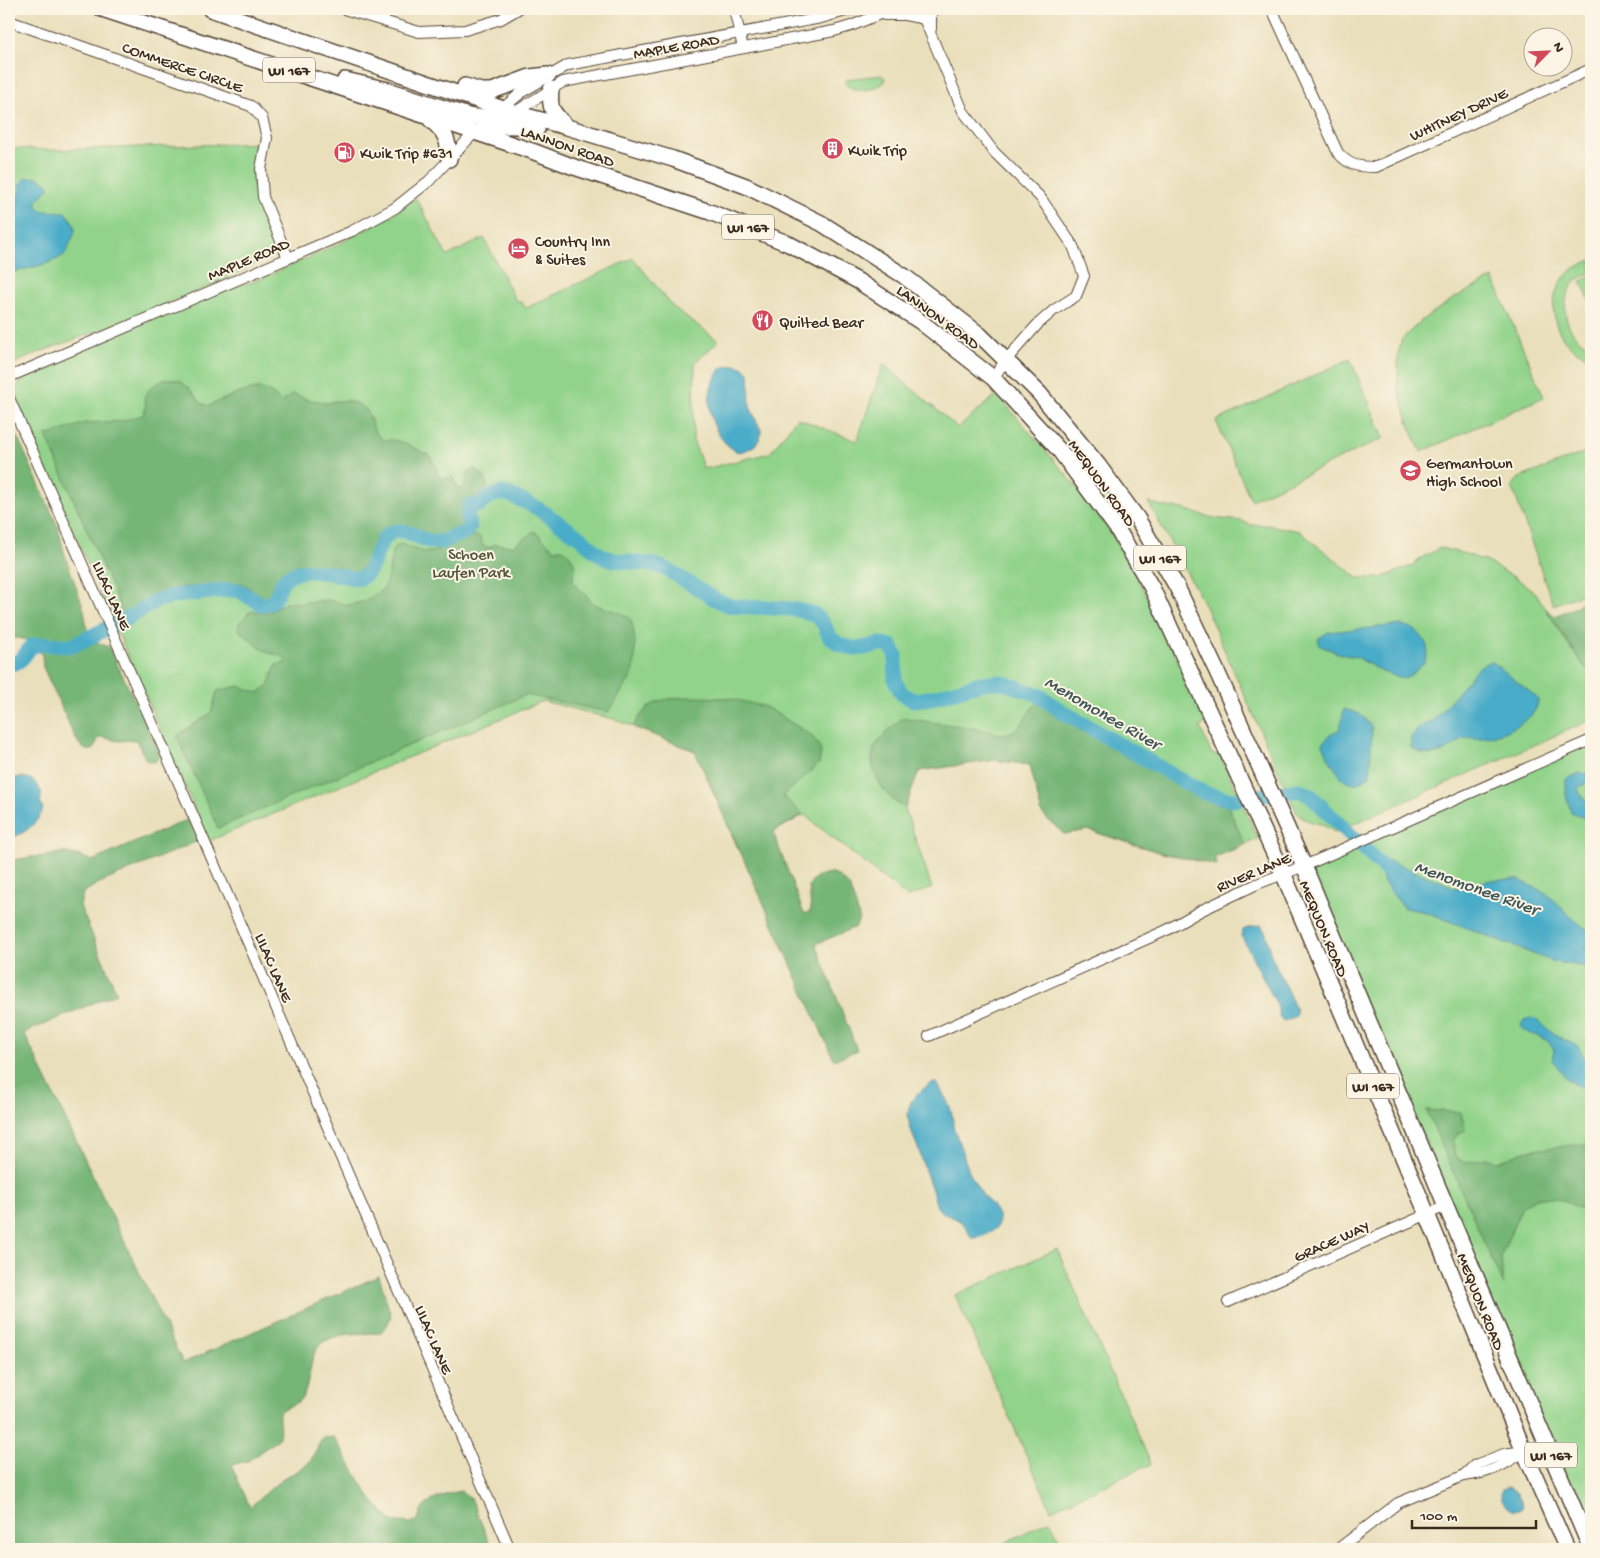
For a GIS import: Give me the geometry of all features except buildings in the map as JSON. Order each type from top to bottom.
[{"type":"main road","name":"LANNON ROAD","points":[[102,9],[476,132],[710,212],[789,244],[866,286],[921,322],[993,378]]},
{"type":"main road","name":"LANNON ROAD","points":[[210,9],[379,66],[503,113],[567,127],[673,158],[746,186],[821,224],[904,276],[980,335],[1006,360]]},
{"type":"main road","points":[[379,66],[416,71],[480,91],[492,92],[530,77],[550,82],[550,107],[567,127]]},
{"type":"main road","points":[[308,77],[329,75],[388,90],[468,116],[479,118],[503,113]]},
{"type":"main road","points":[[427,116],[446,137],[449,146],[449,159]]},
{"type":"main road","points":[[476,132],[507,125],[520,125],[579,139],[603,138]]},
{"type":"main road","name":"MEQUON ROAD","points":[[1006,360],[1039,393],[1098,465],[1137,518],[1177,587],[1304,866],[1591,1549]]},
{"type":"main road","name":"MEQUON ROAD","points":[[993,378],[1060,451],[1116,527],[1152,588],[1283,873],[1427,1214],[1524,1451],[1567,1549]]},
{"type":"main road","points":[[1350,1030],[1369,1022]]},
{"type":"street","points":[[344,9],[419,32],[465,30],[501,19],[518,9]]},
{"type":"street","points":[[734,9],[742,48]]},
{"type":"street","name":"MAPLE ROAD","points":[[9,377],[352,231],[395,208],[429,181],[476,132],[550,82],[568,65],[821,18],[853,9]]},
{"type":"street","name":"MAPLE ROAD","points":[[550,82],[562,82],[834,31],[892,9]]},
{"type":"street","points":[[920,9],[963,111],[994,152],[1040,197],[1073,246],[1084,276],[1076,296],[1054,310],[1038,324],[1006,360],[993,378]]},
{"type":"street","points":[[931,9],[931,34]]},
{"type":"street","name":"WHITNEY DRIVE","points":[[1272,9],[1338,153],[1346,161],[1359,167],[1376,167],[1591,69]]},
{"type":"street","points":[[878,15],[905,15],[924,19]]},
{"type":"street","name":"COMMERCE CIRCLE","points":[[9,21],[251,106],[262,118],[267,138],[261,169],[263,197],[288,258]]},
{"type":"street","name":"MAPLE ROAD","points":[[476,132],[503,113]]},
{"type":"street","name":"LILAC LANE","points":[[9,398],[116,638],[510,1549]]},
{"type":"street","name":"RIVER LANE","points":[[929,1036],[1167,930],[1200,911],[1283,873],[1304,866],[1591,740]]},
{"type":"street","name":"GRACE WAY","points":[[1228,1302],[1446,1206]]},
{"type":"street","points":[[1338,1549],[1398,1503],[1463,1476],[1479,1475],[1508,1463],[1524,1451],[1546,1444]]},
{"type":"green space","points":[[881,75],[885,78],[885,82],[870,89],[853,89],[844,82],[847,79]]},
{"type":"green space","points":[[260,143],[254,181],[256,199],[276,248],[275,252],[232,277],[125,321],[37,353],[9,366],[9,148],[51,150]]},
{"type":"green space","name":"Schoen Laufen Park","points":[[416,198],[447,256],[484,238],[516,301],[520,301],[526,308],[633,258],[673,307],[719,341],[695,362],[693,440],[704,469],[770,453],[797,418],[857,441],[883,364],[958,428],[994,397],[1002,400],[1088,500],[1125,555],[1158,617],[1202,712],[1205,724],[1200,727],[1211,753],[1215,755],[1220,754],[1258,839],[1215,857],[1217,865],[1162,853],[1088,830],[1064,834],[1042,814],[1030,765],[995,760],[919,771],[905,808],[932,888],[907,897],[804,815],[739,851],[695,751],[617,720],[543,701],[209,841],[16,400],[14,395],[16,388],[21,381],[60,358],[200,299],[260,279],[333,247],[392,215]]},
{"type":"green space","points":[[1591,260],[1591,273],[1574,283],[1569,291],[1565,310],[1570,328],[1575,336],[1591,346],[1591,357],[1579,353],[1562,337],[1554,314],[1554,302],[1557,290],[1563,279],[1575,268]]},
{"type":"green space","points":[[1591,276],[1591,304],[1581,281]]},
{"type":"green space","points":[[1493,278],[1544,397],[1421,452],[1410,427],[1398,389],[1398,354],[1402,339],[1421,321],[1454,298]]},
{"type":"green space","points":[[1350,359],[1384,438],[1251,500],[1216,421]]},
{"type":"green space","points":[[165,379],[179,380],[190,389],[201,403],[209,406],[235,395],[256,389],[270,392],[281,402],[293,394],[309,400],[328,403],[349,401],[358,404],[367,410],[375,432],[383,440],[402,442],[429,455],[437,469],[438,475],[444,478],[453,477],[459,489],[464,488],[468,473],[474,469],[484,476],[487,488],[466,503],[463,512],[466,524],[465,529],[439,537],[430,536],[404,527],[392,526],[387,528],[376,542],[364,570],[355,576],[341,568],[329,566],[294,568],[287,570],[276,579],[273,593],[267,600],[263,601],[250,588],[241,583],[185,587],[142,602],[124,616],[46,436],[85,423],[122,421],[143,415],[146,407],[144,397],[151,387]]},
{"type":"green space","points":[[9,418],[58,527],[64,552],[84,610],[87,630],[94,641],[109,647],[159,752],[159,757],[155,762],[146,760],[136,740],[117,741],[99,737],[93,750],[87,750],[82,747],[75,737],[43,667],[42,654],[32,641],[18,638],[9,639]]},
{"type":"green space","points":[[1591,450],[1591,591],[1553,605],[1512,486],[1519,478]]},
{"type":"green space","points":[[1148,502],[1183,509],[1213,518],[1299,531],[1358,578],[1381,578],[1411,566],[1440,548],[1485,561],[1516,578],[1536,593],[1564,638],[1591,673],[1591,720],[1335,832],[1306,820],[1297,813],[1203,602]]},
{"type":"green space","name":"Schoen Laufen Park","points":[[534,531],[554,549],[563,549],[570,555],[576,567],[573,578],[575,585],[590,601],[625,615],[632,622],[635,646],[632,676],[608,712],[526,695],[218,828],[177,736],[211,713],[217,691],[239,686],[258,693],[268,686],[276,665],[286,663],[283,657],[263,650],[238,629],[239,624],[249,612],[268,613],[287,602],[300,603],[328,600],[348,605],[366,601],[384,588],[389,573],[392,552],[396,546],[401,544],[419,551],[432,552],[476,535],[482,539],[482,545],[489,548],[494,544],[513,546]]},
{"type":"green space","points":[[1591,596],[1591,673],[1584,666],[1546,609],[1555,616],[1576,607]]},
{"type":"green space","points":[[691,697],[729,698],[766,707],[811,735],[819,746],[821,753],[819,764],[783,796],[803,815],[773,832],[804,914],[811,911],[809,885],[818,876],[829,873],[840,877],[849,886],[858,912],[859,918],[856,927],[816,944],[857,1050],[834,1060],[695,751],[633,727],[645,711],[657,702]]},
{"type":"green space","points":[[1037,704],[1046,705],[1056,710],[1080,730],[1108,741],[1124,756],[1207,800],[1218,804],[1227,804],[1245,845],[1215,857],[1217,865],[1162,853],[1088,830],[1064,834],[1042,814],[1030,765],[995,760],[919,771],[905,808],[887,794],[879,782],[872,760],[875,747],[884,735],[902,718],[1001,734],[1010,733],[1019,728],[1032,708]]},
{"type":"green space","points":[[1591,740],[1591,1540],[1304,866]]},
{"type":"green space","points":[[189,819],[198,841],[97,884],[83,893],[80,906],[117,993],[24,1033],[183,1363],[379,1276],[391,1316],[387,1326],[380,1333],[344,1335],[327,1340],[320,1345],[313,1356],[304,1395],[297,1402],[279,1412],[280,1433],[278,1439],[248,1461],[231,1465],[250,1507],[283,1478],[310,1462],[322,1438],[334,1437],[371,1499],[392,1521],[410,1523],[417,1520],[423,1508],[430,1501],[461,1491],[471,1498],[492,1549],[9,1549],[9,861],[63,852],[81,856],[92,861]]},
{"type":"green space","points":[[1426,1110],[1461,1112],[1465,1130],[1459,1133],[1453,1141],[1455,1156],[1465,1163],[1486,1158],[1497,1162],[1524,1151],[1591,1143],[1591,1213],[1556,1198],[1535,1198],[1522,1207],[1501,1256],[1503,1285]]},
{"type":"green space","points":[[1057,1249],[1151,1464],[1051,1510],[955,1295]]},
{"type":"green space","points":[[1050,1520],[1063,1549],[993,1549]]},
{"type":"water","points":[[37,177],[48,184],[49,189],[37,200],[37,206],[43,211],[65,212],[74,224],[74,234],[66,253],[61,257],[39,266],[9,273],[9,219],[16,206],[21,183],[25,178]]},
{"type":"water","points":[[734,365],[743,367],[749,372],[750,407],[762,432],[759,440],[753,446],[738,452],[722,440],[712,421],[709,401],[714,381],[719,371],[723,367]]},
{"type":"water","points":[[1400,625],[1412,628],[1419,634],[1428,650],[1428,655],[1422,665],[1405,679],[1382,672],[1357,657],[1344,655],[1320,646],[1318,639],[1328,632]]},
{"type":"water","points":[[1490,661],[1538,699],[1537,707],[1532,714],[1518,726],[1499,734],[1482,738],[1464,738],[1440,753],[1424,754],[1411,748],[1411,737],[1420,727],[1434,720],[1478,668]]},
{"type":"water","points":[[1344,709],[1360,714],[1372,727],[1370,776],[1356,784],[1342,779],[1329,759],[1323,744],[1330,734],[1340,729]]},
{"type":"water","points":[[1580,773],[1588,774],[1589,782],[1578,788],[1580,794],[1591,804],[1591,821],[1571,812],[1566,795],[1566,779]]},
{"type":"water","points":[[21,777],[32,780],[38,787],[42,794],[40,802],[43,809],[38,819],[30,828],[9,838],[9,779]]},
{"type":"water","points":[[1390,861],[1456,888],[1491,880],[1518,879],[1546,893],[1591,933],[1591,968],[1551,961],[1426,912],[1404,908],[1384,883],[1379,866]]},
{"type":"water","points":[[1261,925],[1266,933],[1270,952],[1296,1010],[1296,1016],[1284,1021],[1280,1019],[1277,1005],[1242,937],[1243,930]]},
{"type":"water","points":[[1535,1019],[1558,1037],[1578,1046],[1583,1056],[1591,1065],[1591,1094],[1567,1079],[1552,1060],[1554,1050],[1548,1041],[1523,1030],[1521,1025],[1524,1020]]},
{"type":"water","points":[[932,1083],[937,1083],[948,1104],[952,1114],[953,1126],[971,1176],[998,1216],[999,1220],[996,1228],[984,1236],[971,1238],[963,1223],[942,1213],[936,1205],[908,1118],[908,1111],[912,1101]]},
{"type":"water","points":[[1507,1487],[1513,1490],[1519,1498],[1523,1507],[1519,1510],[1514,1511],[1506,1507],[1501,1494],[1502,1489]]},
{"type":"waterway","name":"Menomonee River","points":[[9,664],[19,661],[31,646],[43,644],[72,646],[132,616],[158,600],[176,596],[236,590],[263,605],[272,602],[288,576],[297,573],[317,571],[357,579],[369,571],[382,541],[393,532],[403,531],[433,542],[444,541],[464,533],[470,526],[467,517],[469,506],[479,505],[489,497],[501,493],[508,494],[537,508],[581,538],[604,557],[655,565],[668,570],[713,598],[730,606],[793,609],[814,614],[824,624],[829,636],[839,644],[852,648],[865,648],[879,644],[891,646],[896,656],[895,681],[902,694],[913,700],[931,698],[981,683],[1001,682],[1037,694],[1063,712],[1204,793],[1232,800],[1299,790],[1311,796],[1388,872],[1397,877]]},
{"type":"place","name":"Kwik Trip","points":[[832,149]]},
{"type":"place","name":"Kwik Trip #631","points":[[344,152]]},
{"type":"place","name":"Country Inn & Suites","points":[[519,249]]},
{"type":"place","name":"Quilted Bear","points":[[763,321]]},
{"type":"place","name":"Germantown High School","points":[[1410,471]]}]
